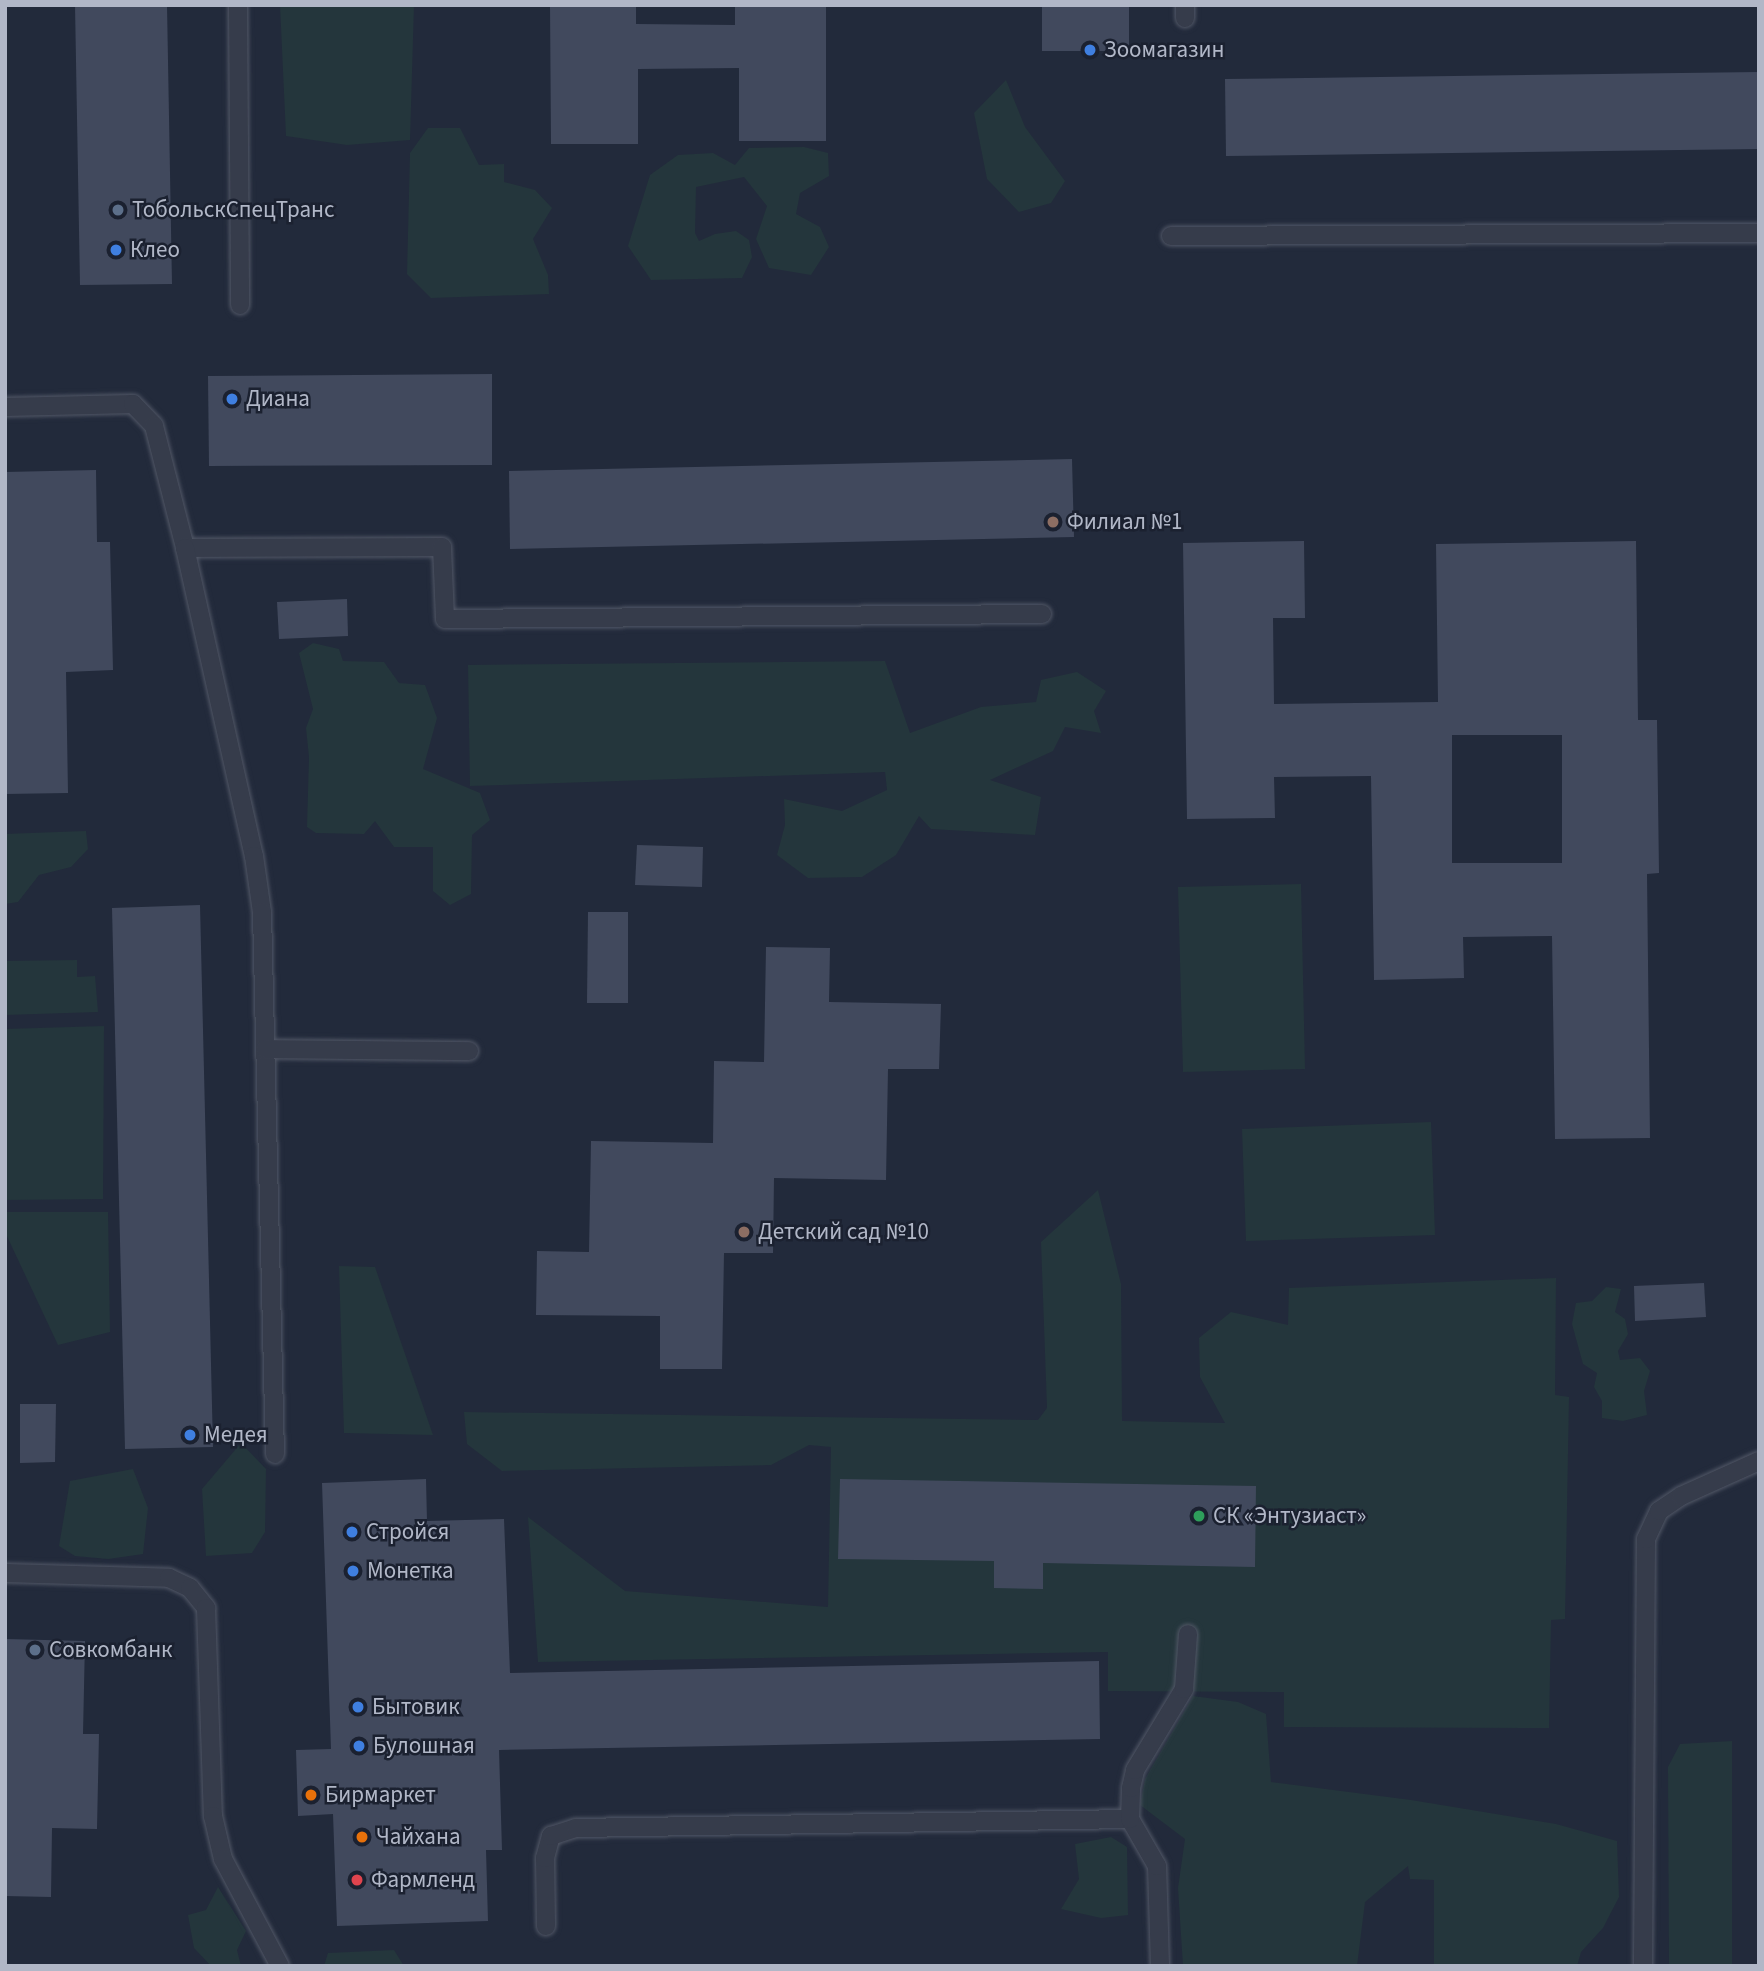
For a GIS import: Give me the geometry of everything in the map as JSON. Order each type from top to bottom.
[{"type":"lane","points":[[238,5],[240,304]]},
{"type":"lane","points":[[1171,236],[1759,233]]},
{"type":"lane","points":[[5,407],[133,404],[154,426],[185,548],[254,856],[262,912],[275,1454]]},
{"type":"lane","points":[[185,548],[442,547],[445,619],[1042,614]]},
{"type":"lane","points":[[265,1049],[469,1051]]},
{"type":"lane","points":[[1643,1966],[1646,1539],[1659,1511],[1681,1496],[1759,1461]]},
{"type":"lane","points":[[5,1573],[169,1578],[190,1588],[206,1608],[213,1816],[223,1859],[280,1966]]},
{"type":"lane","points":[[1160,1966],[1157,1866],[1130,1819],[1135,1770],[1184,1689],[1188,1633]]},
{"type":"lane","points":[[546,1926],[545,1857],[551,1836],[576,1828],[1130,1819]]},
{"type":"shaded area","points":[[280,5],[414,5],[410,140],[347,145],[286,136]]},
{"type":"shaded area","points":[[1006,80],[1025,127],[1065,181],[1051,203],[1019,212],[987,179],[974,113]]},
{"type":"shaded area","points":[[428,128],[460,128],[479,165],[504,164],[504,182],[535,190],[552,208],[533,239],[548,275],[549,294],[431,298],[407,274],[410,153]]},
{"type":"shaded area","points":[[804,147],[828,153],[829,176],[800,193],[796,214],[820,227],[829,247],[811,275],[769,268],[756,239],[767,206],[744,177],[696,187],[695,233],[699,241],[715,234],[736,231],[749,240],[752,257],[742,278],[651,280],[628,246],[650,175],[678,155],[713,153],[735,165],[749,148]]},
{"type":"shaded area","points":[[313,643],[339,649],[343,661],[384,662],[399,683],[425,685],[437,718],[423,769],[480,793],[490,820],[472,835],[471,894],[450,905],[433,891],[433,847],[394,847],[375,821],[364,834],[316,833],[307,827],[309,757],[306,728],[313,709],[299,653]]},
{"type":"shaded area","points":[[885,661],[910,733],[981,707],[1036,702],[1041,680],[1077,672],[1106,691],[1094,711],[1101,733],[1065,727],[1053,751],[990,780],[1041,797],[1035,835],[931,829],[919,816],[896,855],[862,877],[808,878],[777,855],[785,825],[784,799],[842,811],[887,790],[885,772],[470,786],[468,665]]},
{"type":"shaded area","points":[[86,831],[88,849],[71,867],[39,875],[18,902],[5,904],[5,834]]},
{"type":"shaded area","points":[[1301,884],[1305,1069],[1183,1072],[1178,887]]},
{"type":"shaded area","points":[[77,960],[77,977],[95,976],[98,1012],[5,1015],[5,961]]},
{"type":"shaded area","points":[[104,1026],[103,1199],[5,1200],[5,1029]]},
{"type":"shaded area","points":[[1431,1122],[1435,1235],[1246,1241],[1242,1129]]},
{"type":"shaded area","name":"СК «Энтузиаст»","points":[[1098,1190],[1121,1284],[1122,1421],[1225,1423],[1200,1377],[1199,1338],[1231,1312],[1288,1325],[1289,1288],[1556,1278],[1555,1395],[1569,1397],[1565,1619],[1551,1620],[1549,1728],[1284,1727],[1284,1692],[1108,1691],[1108,1652],[538,1662],[528,1517],[625,1591],[828,1607],[831,1447],[809,1445],[771,1465],[502,1471],[467,1444],[464,1412],[1038,1420],[1047,1408],[1041,1242]]},
{"type":"shaded area","points":[[5,1212],[108,1212],[110,1332],[58,1345],[5,1232]]},
{"type":"shaded area","points":[[339,1266],[375,1267],[433,1435],[344,1433]]},
{"type":"shaded area","points":[[1606,1287],[1621,1289],[1615,1312],[1625,1319],[1628,1334],[1618,1351],[1620,1360],[1640,1358],[1650,1371],[1644,1391],[1647,1415],[1623,1421],[1602,1418],[1602,1401],[1594,1387],[1597,1373],[1583,1364],[1572,1324],[1576,1303],[1592,1301]]},
{"type":"shaded area","points":[[241,1443],[266,1469],[265,1532],[252,1553],[206,1556],[202,1489]]},
{"type":"shaded area","points":[[133,1469],[148,1508],[143,1554],[108,1559],[75,1556],[59,1546],[70,1481]]},
{"type":"shaded area","points":[[1193,1696],[1238,1702],[1266,1714],[1271,1782],[1411,1800],[1556,1824],[1617,1841],[1619,1897],[1603,1928],[1581,1952],[1577,1966],[1434,1966],[1434,1880],[1410,1879],[1408,1866],[1365,1902],[1357,1966],[1183,1966],[1178,1888],[1185,1839],[1140,1805],[1145,1779]]},
{"type":"shaded area","points":[[1732,1741],[1732,1966],[1669,1966],[1668,1767],[1680,1744]]},
{"type":"shaded area","points":[[1111,1837],[1127,1847],[1128,1915],[1101,1918],[1061,1909],[1079,1879],[1075,1844]]},
{"type":"shaded area","points":[[218,1887],[246,1931],[237,1950],[241,1966],[211,1966],[194,1948],[188,1915],[206,1910]]},
{"type":"shaded area","points":[[394,1950],[404,1966],[324,1966],[328,1953]]},
{"type":"building","points":[[75,5],[167,5],[172,284],[80,285]]},
{"type":"building","points":[[550,5],[636,5],[636,24],[735,25],[735,5],[826,5],[826,141],[739,141],[739,68],[638,69],[638,144],[551,144]]},
{"type":"building","points":[[1042,5],[1129,5],[1129,51],[1042,51]]},
{"type":"building","points":[[1759,72],[1759,149],[1226,156],[1225,79]]},
{"type":"building","points":[[492,374],[492,465],[209,466],[208,376]]},
{"type":"building","points":[[1072,459],[1074,537],[510,549],[509,471]]},
{"type":"building","points":[[96,470],[97,542],[110,542],[113,670],[66,672],[68,793],[5,794],[5,472]]},
{"type":"building","points":[[1304,541],[1305,618],[1273,618],[1274,704],[1438,702],[1436,544],[1636,541],[1638,720],[1657,720],[1659,873],[1647,874],[1650,1138],[1555,1139],[1552,936],[1463,937],[1464,978],[1374,980],[1371,776],[1274,777],[1275,818],[1187,819],[1183,543]],"holes":[[[1452,735],[1562,735],[1562,863],[1452,863]]]},
{"type":"building","points":[[347,599],[348,636],[279,639],[277,602]]},
{"type":"building","points":[[637,845],[703,847],[702,887],[635,885]]},
{"type":"building","points":[[200,905],[213,1447],[125,1449],[112,908]]},
{"type":"building","points":[[588,912],[628,912],[628,1003],[587,1003]]},
{"type":"building","points":[[766,947],[830,948],[829,1002],[941,1004],[939,1069],[888,1069],[886,1180],[774,1178],[773,1253],[724,1253],[722,1369],[660,1369],[660,1316],[536,1315],[537,1251],[589,1252],[591,1141],[713,1143],[714,1061],[764,1062]]},
{"type":"building","points":[[1704,1283],[1706,1317],[1635,1321],[1634,1286]]},
{"type":"building","points":[[20,1404],[56,1404],[55,1462],[20,1463]]},
{"type":"building","points":[[426,1479],[427,1521],[504,1519],[510,1673],[1099,1661],[1100,1739],[499,1750],[502,1850],[486,1850],[488,1921],[337,1926],[333,1814],[298,1816],[296,1750],[331,1749],[322,1483]]},
{"type":"building","points":[[840,1479],[1256,1486],[1255,1567],[1043,1563],[1043,1589],[994,1588],[994,1561],[838,1559]]},
{"type":"building","points":[[5,1639],[85,1641],[83,1734],[99,1734],[97,1829],[52,1828],[51,1897],[5,1896]]},
{"type":"place","name":"Зоомагазин","points":[[1090,50]]},
{"type":"place","name":"ТобольскСпецТранс","points":[[118,210]]},
{"type":"place","name":"Клео","points":[[116,250]]},
{"type":"place","name":"Диана","points":[[232,399]]},
{"type":"place","name":"Филиал №1","points":[[1053,522]]},
{"type":"place","name":"Детский сад №10","points":[[744,1232]]},
{"type":"place","name":"Медея","points":[[190,1435]]},
{"type":"place","name":"СК «Энтузиаст»","points":[[1199,1516]]},
{"type":"place","name":"Стройся","points":[[352,1532]]},
{"type":"place","name":"Монетка","points":[[353,1571]]},
{"type":"place","name":"Совкомбанк","points":[[35,1650]]},
{"type":"place","name":"Бытовик","points":[[358,1707]]},
{"type":"place","name":"Булошная","points":[[359,1746]]},
{"type":"place","name":"Бирмаркет","points":[[311,1795]]},
{"type":"place","name":"Чайхана","points":[[362,1837]]},
{"type":"place","name":"Фармленд","points":[[357,1880]]}]
